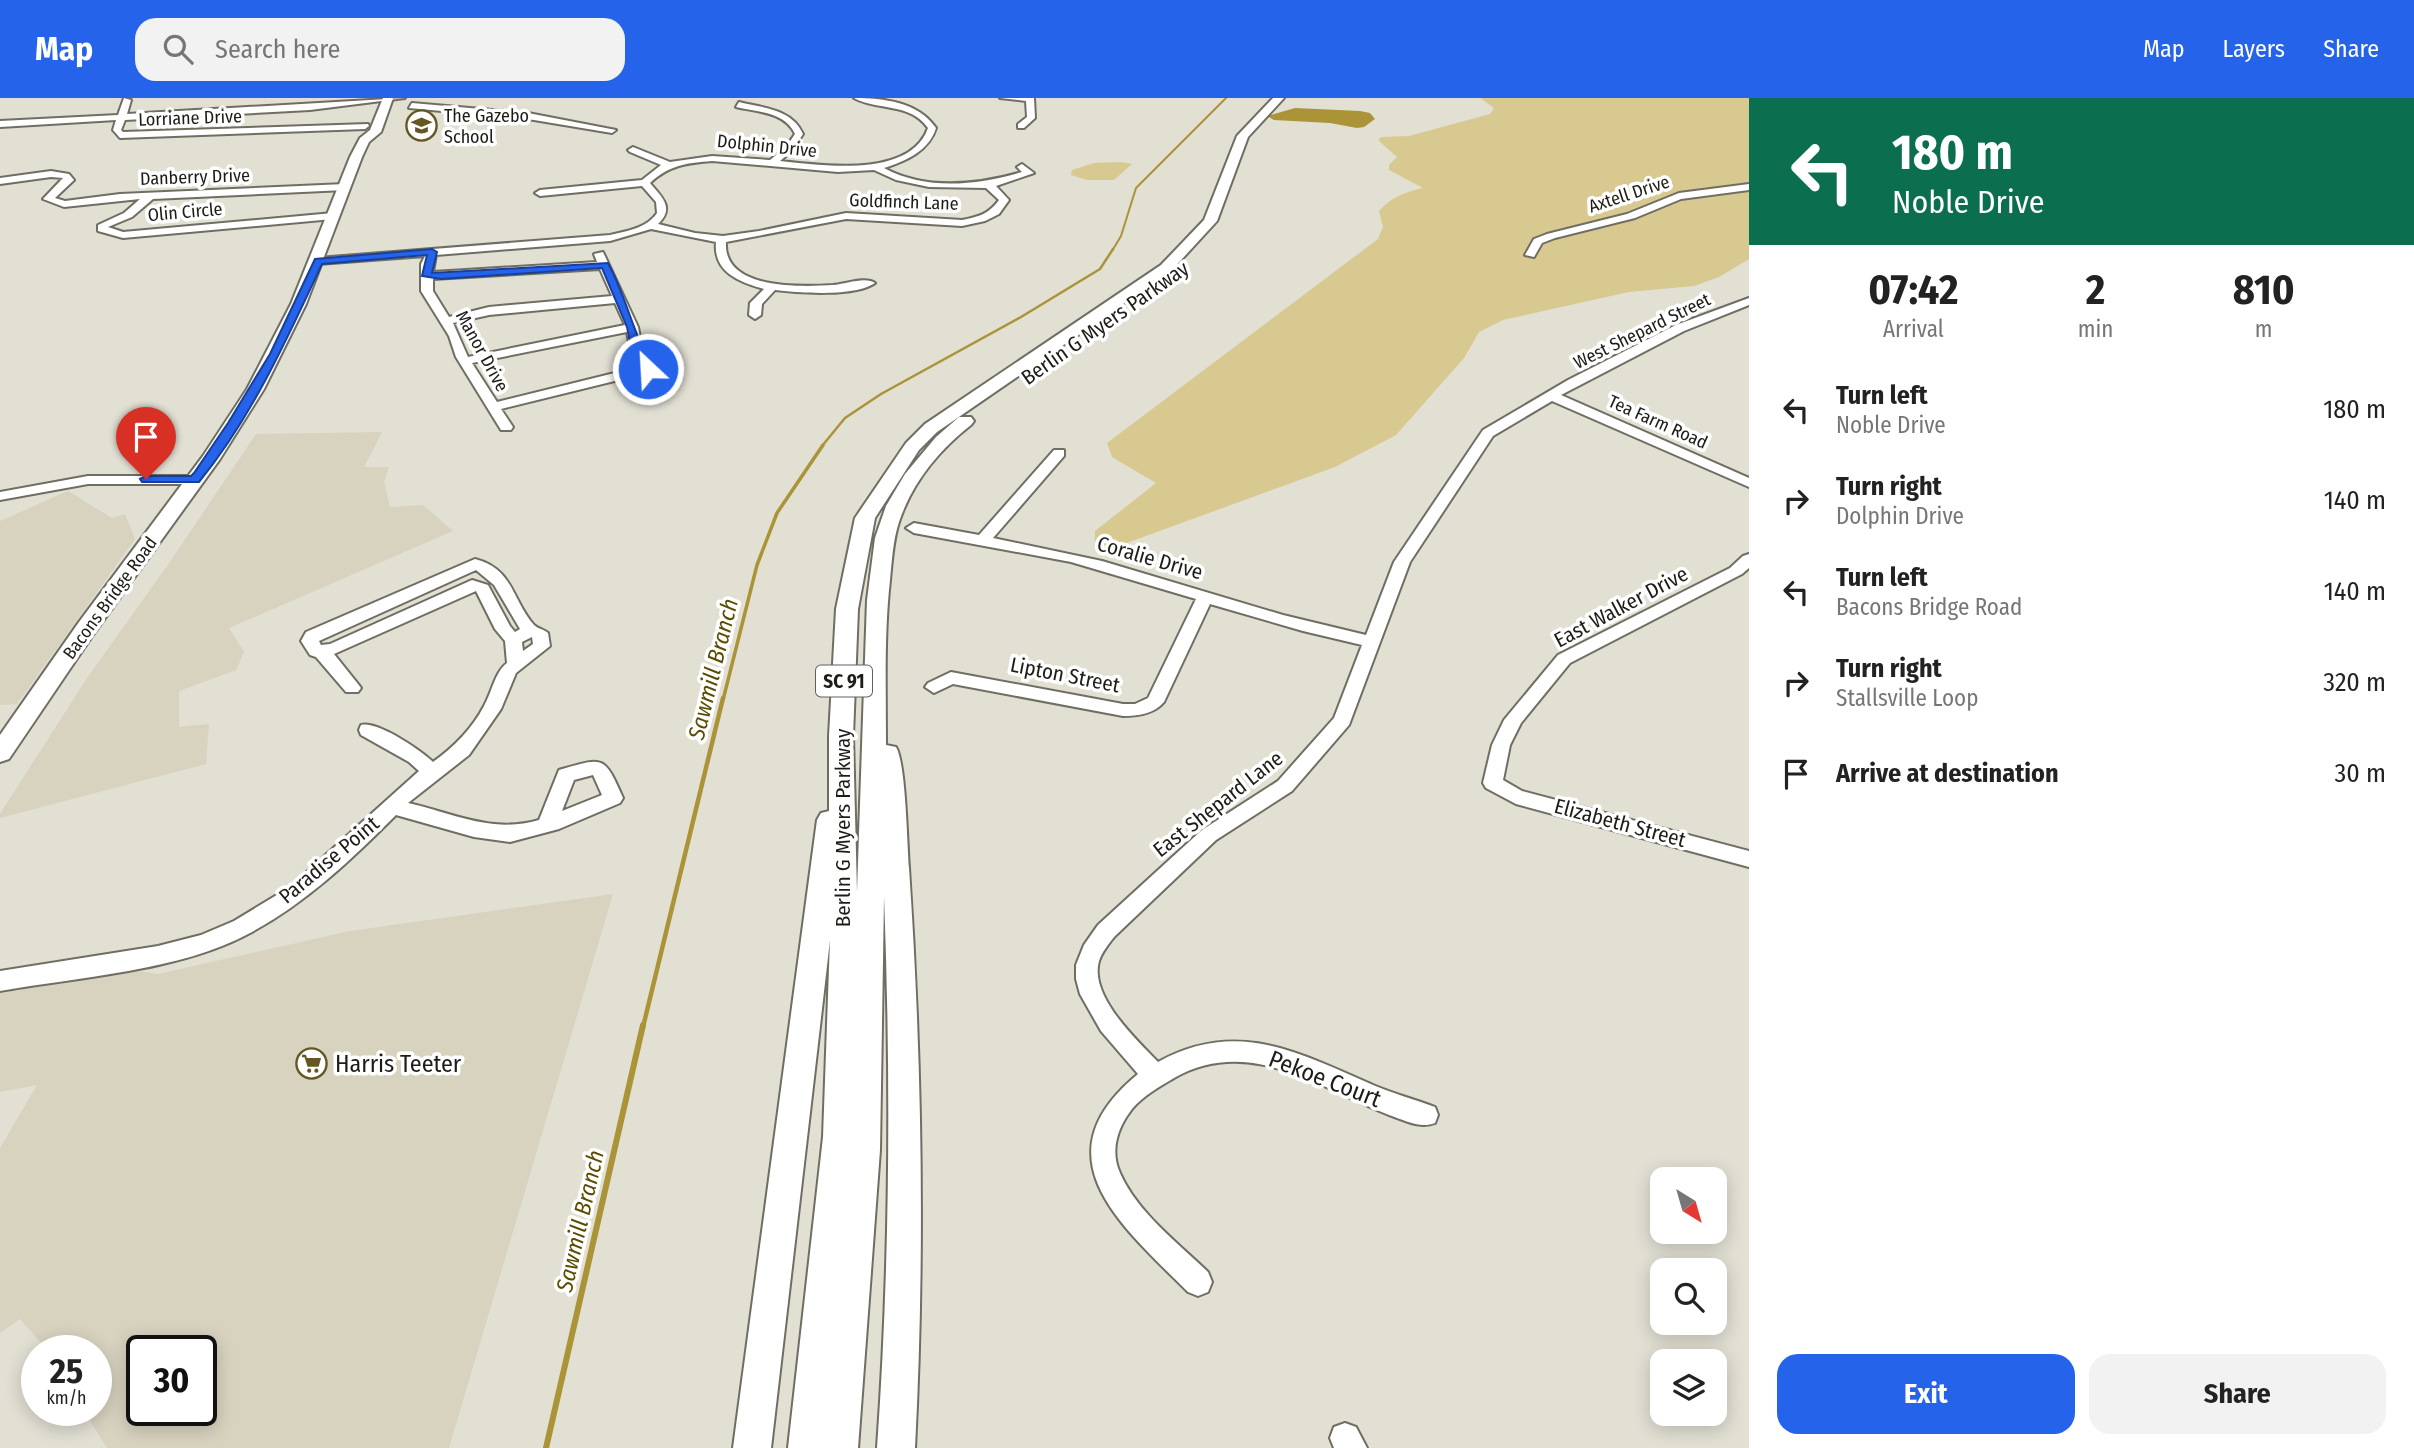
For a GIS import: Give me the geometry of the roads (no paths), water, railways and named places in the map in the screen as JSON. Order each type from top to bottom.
[{"type":"main road","name":"Berlin G Myers Parkway","points":[[839,1448],[864,1150],[877,600],[890,521],[940,430],[1166,268],[1210,221],[1243,136],[1279,98]]},
{"type":"main road","name":"Berlin G Myers Parkway","points":[[807,1448],[839,1137],[844,954],[841,736],[847,609],[865,518],[912,447],[1143,299],[1194,261],[1225,224],[1258,137],[1294,98]]},
{"type":"main road","name":"Bacons Bridge Road","points":[[0,753],[234,423],[275,354],[318,261],[364,133],[375,132],[381,99]]},
{"type":"main road","points":[[876,659],[895,830],[906,1117],[905,1251],[896,1448]]},
{"type":"main road","points":[[752,1448],[841,736]]},
{"type":"street","points":[[0,124],[401,98]]},
{"type":"street","points":[[456,109],[468,98]]},
{"type":"street","name":"Dolphin Drive","points":[[667,164],[717,158],[820,170],[874,167],[890,163],[928,140],[932,128],[926,119],[913,112],[861,98]]},
{"type":"street","points":[[1004,98],[1030,98],[1031,118],[1021,126]]},
{"type":"street","points":[[122,118],[127,100]]},
{"type":"street","points":[[739,105],[791,119],[797,127],[799,134],[796,141],[771,163]]},
{"type":"street","points":[[412,106],[456,109],[612,130]]},
{"type":"street","name":"Lorriane Drive","points":[[122,118],[117,133],[128,136],[364,133]]},
{"type":"street","points":[[633,150],[667,164]]},
{"type":"street","points":[[540,193],[645,183],[656,170],[667,164]]},
{"type":"street","points":[[874,167],[910,180],[954,185],[989,185],[1029,173],[1022,167]]},
{"type":"street","name":"Danberry Drive","points":[[0,181],[51,174],[66,176],[68,180],[48,199],[64,204],[150,196],[345,187]]},
{"type":"street","points":[[318,261],[610,238],[649,225],[661,216],[663,207],[659,198],[648,190],[645,183]]},
{"type":"street","name":"Goldfinch Lane","points":[[649,225],[721,239],[766,234],[824,217],[862,216],[951,224],[974,221],[993,215],[1002,208],[1004,200],[989,185]]},
{"type":"street","name":"Axtell Drive","points":[[1530,255],[1538,241],[1631,216],[1679,196],[1749,187]]},
{"type":"street","name":"Olin Circle","points":[[150,196],[141,207],[103,225],[102,229],[123,235],[333,216]]},
{"type":"street","points":[[721,239],[720,258],[726,266],[755,282],[772,287],[829,289],[869,283]]},
{"type":"street","points":[[432,252],[427,264],[427,276],[602,260],[632,327],[636,348],[660,393]]},
{"type":"street","name":"Manor Drive","points":[[427,276],[427,291],[446,321],[465,361],[506,427]]},
{"type":"street","points":[[755,315],[756,303],[772,287]]},
{"type":"street","points":[[446,321],[489,311],[619,299]]},
{"type":"street","name":"West Shepard Street","points":[[1552,396],[1680,328],[1749,301]]},
{"type":"street","points":[[465,361],[632,327]]},
{"type":"street","points":[[492,407],[648,369]]},
{"type":"street","name":"Tea Farm Road","points":[[1552,396],[1749,483]]},
{"type":"street","name":"East Shepard Lane","points":[[1154,1075],[1095,1002],[1088,984],[1087,966],[1093,949],[1106,931],[1184,856],[1232,818],[1285,786],[1342,721],[1402,562],[1488,433],[1552,396]]},
{"type":"street","points":[[983,540],[1059,453]]},
{"type":"street","points":[[0,496],[88,480],[194,480]]},
{"type":"street","name":"Coralie Drive","points":[[914,527],[1055,553],[1324,632],[1372,642]]},
{"type":"street","name":"East Walker Drive","points":[[1493,783],[1498,754],[1513,720],[1564,659],[1736,572],[1749,559]]},
{"type":"street","points":[[352,688],[322,652],[311,645],[312,636],[470,565],[480,564],[502,585],[521,636]]},
{"type":"street","points":[[322,652],[467,586],[478,585],[503,629],[521,636]]},
{"type":"street","points":[[405,594],[420,608]]},
{"type":"street","name":"Lipton Street","points":[[934,687],[951,678],[1123,710],[1138,710],[1155,702],[1176,654],[1197,618],[1205,596]]},
{"type":"street","points":[[380,605],[396,619]]},
{"type":"street","name":"Paradise Point","points":[[0,981],[158,955],[223,936],[297,893],[393,805],[463,750],[492,709],[505,677],[516,664],[541,646],[542,637],[538,633],[521,636]]},
{"type":"street","points":[[516,664],[512,647],[521,636]]},
{"type":"street","points":[[368,730],[416,757],[432,772]]},
{"type":"street","name":"Elizabeth Street","points":[[1493,783],[1516,797],[1749,859]]},
{"type":"street","points":[[393,805],[499,834],[548,823]]},
{"type":"street","name":"Pekoe Court","points":[[1198,1282],[1139,1220],[1106,1172],[1102,1157],[1105,1128],[1111,1115],[1154,1075],[1213,1052],[1249,1051],[1268,1055],[1360,1093],[1426,1115]]},
{"type":"waterway","name":"Sawmill Branch","points":[[1112,251],[1121,236],[1136,188],[1226,98]]},
{"type":"waterway","name":"Sawmill Branch","points":[[822,446],[845,418],[881,394],[1021,317],[1100,269],[1113,249]]},
{"type":"waterway","name":"Sawmill Branch","points":[[723,700],[757,565],[777,513],[823,445]]},
{"type":"waterway","name":"Sawmill Branch","points":[[643,1027],[723,698]]},
{"type":"waterway","name":"Sawmill Branch","points":[[546,1448],[643,1025]]},
{"type":"place","name":"The Gazebo School","points":[[421,126]]},
{"type":"place","name":"Harris Teeter","points":[[312,1064]]}]
